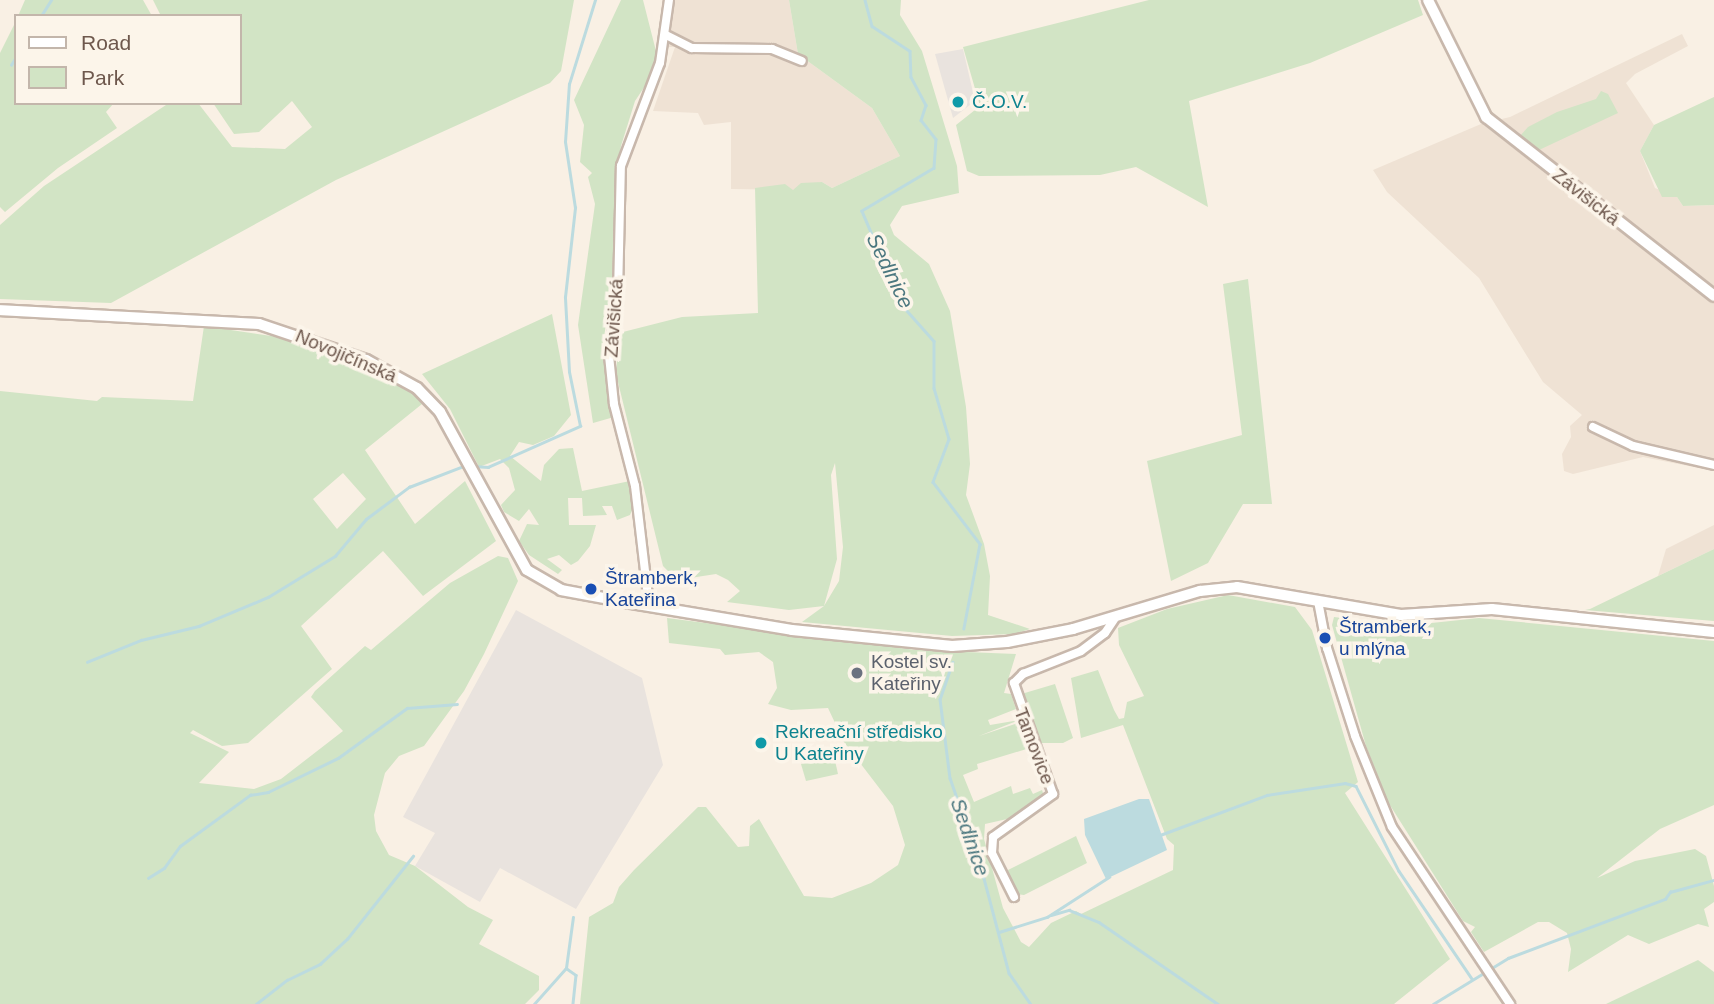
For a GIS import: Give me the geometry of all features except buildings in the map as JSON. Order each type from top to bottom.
[{"type":"street","name":"Závišická","points":[[649,605],[635,486],[614,404],[609,356],[618,294],[621,166],[660,63],[669,0]]},
{"type":"street","name":"Závišická","points":[[1428,0],[1469,88],[1486,117],[1714,296]]},
{"type":"street","points":[[666,35],[692,48],[772,49],[802,61]]},
{"type":"street","name":"Novojičínská","points":[[0,310],[259,324],[366,360],[417,388],[440,412],[527,570],[561,590],[792,630],[952,646],[1007,642],[1115,618],[1224,587],[1250,587],[1401,615],[1492,609],[1714,632]]},
{"type":"street","points":[[1593,427],[1633,446],[1714,465]]},
{"type":"street","points":[[1318,601],[1327,648],[1355,736],[1392,827],[1510,1004]]},
{"type":"street","name":"Tamovice","points":[[1014,897],[992,853],[993,837],[1053,793],[1014,683],[1023,674],[1081,651],[1105,634],[1115,618]]},
{"type":"shaded area","points":[[665,0],[789,0],[798,54],[872,108],[900,156],[832,188],[822,182],[793,190],[731,189],[731,122],[704,125],[698,113],[653,111],[675,47],[659,47]]},
{"type":"shaded area","points":[[1682,34],[1688,46],[1635,74],[1626,83],[1654,125],[1640,151],[1655,188],[1677,197],[1683,206],[1714,205],[1714,471],[1643,457],[1573,474],[1564,471],[1562,454],[1571,437],[1570,426],[1582,415],[1543,382],[1479,278],[1387,192],[1373,170],[1481,124],[1510,117]]},
{"type":"shaded area","points":[[963,49],[975,101],[953,118],[935,54]]},
{"type":"shaded area","points":[[1714,525],[1714,549],[1658,576],[1666,549]]},
{"type":"shaded area","points":[[516,610],[642,678],[663,765],[576,909],[500,868],[480,902],[415,866],[435,833],[403,817]]},
{"type":"green space","points":[[25,0],[143,0],[151,14],[19,14]]},
{"type":"green space","points":[[153,0],[574,0],[561,71],[550,83],[336,180],[111,303],[0,299],[0,225],[44,186],[166,105],[200,105],[232,147],[285,149],[312,127],[292,101],[259,132],[234,134],[214,105],[242,105],[242,14],[160,14]]},
{"type":"green space","points":[[621,0],[643,0],[657,55],[655,71],[635,101],[621,146],[615,196],[612,291],[603,342],[614,417],[593,423],[578,325],[595,204],[588,177],[592,173],[580,162],[584,125],[574,100]]},
{"type":"green space","points":[[789,0],[901,0],[900,15],[922,51],[957,166],[959,193],[902,206],[890,225],[894,235],[929,264],[950,311],[966,407],[970,464],[966,495],[984,544],[990,576],[988,615],[1030,629],[1014,634],[952,636],[802,622],[824,606],[789,610],[727,602],[740,591],[728,580],[716,574],[677,580],[663,566],[616,374],[619,333],[682,317],[758,313],[755,188],[785,184],[793,190],[801,183],[822,182],[832,188],[900,156],[872,108],[798,54]],"holes":[[[835,463],[843,547],[839,581],[824,606],[837,559],[831,475]]]},
{"type":"green space","points":[[1149,0],[1418,0],[1423,15],[1310,63],[1189,101],[1208,207],[1136,167],[1100,175],[979,176],[967,171],[956,125],[980,106],[963,47]]},
{"type":"green space","points":[[14,25],[14,105],[112,105],[106,112],[117,128],[58,168],[5,212],[0,207],[0,53]]},
{"type":"green space","points":[[1601,91],[1608,94],[1618,113],[1539,150],[1520,136],[1528,127],[1557,112],[1596,99]]},
{"type":"green space","points":[[1714,97],[1714,205],[1683,206],[1677,197],[1662,197],[1640,151],[1654,125]]},
{"type":"green space","points":[[1248,279],[1272,504],[1243,504],[1208,563],[1171,581],[1147,461],[1242,435],[1223,284]]},
{"type":"green space","points":[[552,314],[571,415],[554,436],[533,445],[519,442],[510,456],[541,481],[544,465],[559,449],[573,448],[582,491],[630,481],[635,503],[630,515],[617,520],[612,506],[602,506],[607,515],[583,516],[582,498],[568,498],[569,525],[596,525],[590,546],[578,561],[571,565],[559,555],[547,559],[562,570],[558,574],[529,555],[519,541],[527,524],[539,525],[529,509],[519,521],[504,512],[501,505],[515,490],[509,468],[500,459],[479,467],[450,409],[422,374]]},
{"type":"green space","points":[[204,326],[292,339],[393,379],[413,392],[422,404],[365,450],[415,524],[465,481],[496,541],[423,596],[383,551],[301,626],[332,669],[248,743],[222,746],[193,730],[190,733],[229,752],[199,783],[254,789],[281,779],[343,731],[311,697],[315,691],[365,646],[371,650],[450,583],[498,556],[508,558],[518,581],[484,654],[464,691],[424,746],[399,756],[385,773],[374,815],[376,831],[389,855],[415,866],[468,907],[493,920],[479,944],[539,976],[539,990],[525,1004],[0,1004],[0,391],[97,401],[102,397],[193,401]],"holes":[[[343,473],[366,499],[337,529],[313,499]]]},
{"type":"green space","points":[[1714,549],[1714,621],[1585,610],[1590,609]]},
{"type":"green space","points":[[1228,595],[1295,607],[1312,630],[1358,782],[1345,793],[1450,959],[1394,1004],[580,1004],[589,917],[613,903],[619,887],[634,870],[698,807],[706,807],[738,847],[749,846],[750,826],[759,819],[804,896],[832,898],[871,883],[898,865],[905,845],[893,806],[844,742],[828,708],[791,710],[768,704],[777,688],[773,662],[759,652],[725,655],[720,649],[669,643],[667,618],[916,650],[1016,654],[1004,693],[1011,694],[1016,709],[988,720],[990,725],[1019,720],[979,736],[1018,723],[1030,748],[977,764],[978,769],[963,775],[974,802],[1011,786],[1013,794],[1030,788],[1033,794],[1042,790],[1045,799],[1016,817],[985,824],[984,839],[1003,908],[1021,942],[1029,947],[1051,923],[1076,911],[1081,914],[1173,870],[1174,845],[1167,839],[1123,725],[1081,738],[1071,678],[1098,670],[1114,710],[1119,719],[1124,718],[1127,702],[1144,696],[1119,645],[1118,628],[1167,609]]},
{"type":"green space","points":[[1334,617],[1403,626],[1479,618],[1714,641],[1714,805],[1660,829],[1597,878],[1635,861],[1695,849],[1706,856],[1714,886],[1714,902],[1704,909],[1709,927],[1698,924],[1649,944],[1628,935],[1568,972],[1571,949],[1567,933],[1549,922],[1538,922],[1484,952],[1471,932],[1475,927],[1463,921],[1388,802],[1366,746],[1332,625]]},
{"type":"green space","points":[[1055,684],[1073,738],[1063,743],[1036,743],[1018,695]]},
{"type":"green space","points":[[834,756],[838,774],[806,781],[801,764]]},
{"type":"green space","points":[[1076,836],[1087,863],[1024,895],[1016,894],[1003,875],[1008,870]]},
{"type":"green space","points":[[1698,960],[1714,972],[1714,1004],[1606,1004]]},
{"type":"water","points":[[1139,799],[1149,799],[1167,850],[1106,879],[1085,835],[1084,819]]},
{"type":"waterway","points":[[42,14],[51,0]]},
{"type":"waterway","points":[[473,466],[488,467],[580,426],[569,372],[565,297],[575,208],[565,142],[569,84],[595,0]]},
{"type":"waterway","name":"Sedlnice","points":[[865,0],[872,26],[910,51],[911,77],[926,105],[921,120],[936,139],[934,168],[862,211],[902,305],[934,341],[934,388],[949,439],[933,482],[980,544],[964,628]]},
{"type":"waterway","points":[[11,65],[14,60]]},
{"type":"waterway","points":[[87,662],[141,640],[199,626],[268,597],[335,556],[366,519],[409,487],[466,465]]},
{"type":"waterway","name":"Sedlnice","points":[[953,662],[940,699],[950,778],[981,867],[1009,973],[1031,1004]]},
{"type":"waterway","points":[[148,878],[164,868],[180,846],[250,795],[268,792],[338,758],[407,708],[457,704]]},
{"type":"waterway","points":[[1160,835],[1267,795],[1345,783],[1356,786],[1399,871],[1472,979]]},
{"type":"waterway","points":[[256,1004],[287,980],[320,964],[347,939],[413,856]]},
{"type":"waterway","points":[[999,932],[1047,917],[1109,877]]},
{"type":"waterway","points":[[1433,1004],[1508,958],[1665,899],[1670,892],[1714,880]]},
{"type":"waterway","points":[[1051,915],[1069,910],[1099,922],[1218,1004]]},
{"type":"waterway","points":[[534,1004],[566,968],[573,917]]},
{"type":"waterway","points":[[566,968],[576,975],[573,1004]]},
{"type":"place","name":"Č.O.V.","points":[[958,102]]},
{"type":"place","name":"Štramberk, Kateřina","points":[[591,589]]},
{"type":"place","name":"Štramberk, u mlýna","points":[[1325,638]]},
{"type":"place","name":"Kostel sv. Kateřiny","points":[[857,673]]},
{"type":"place","name":"Rekreační středisko U Kateřiny","points":[[761,743]]}]
